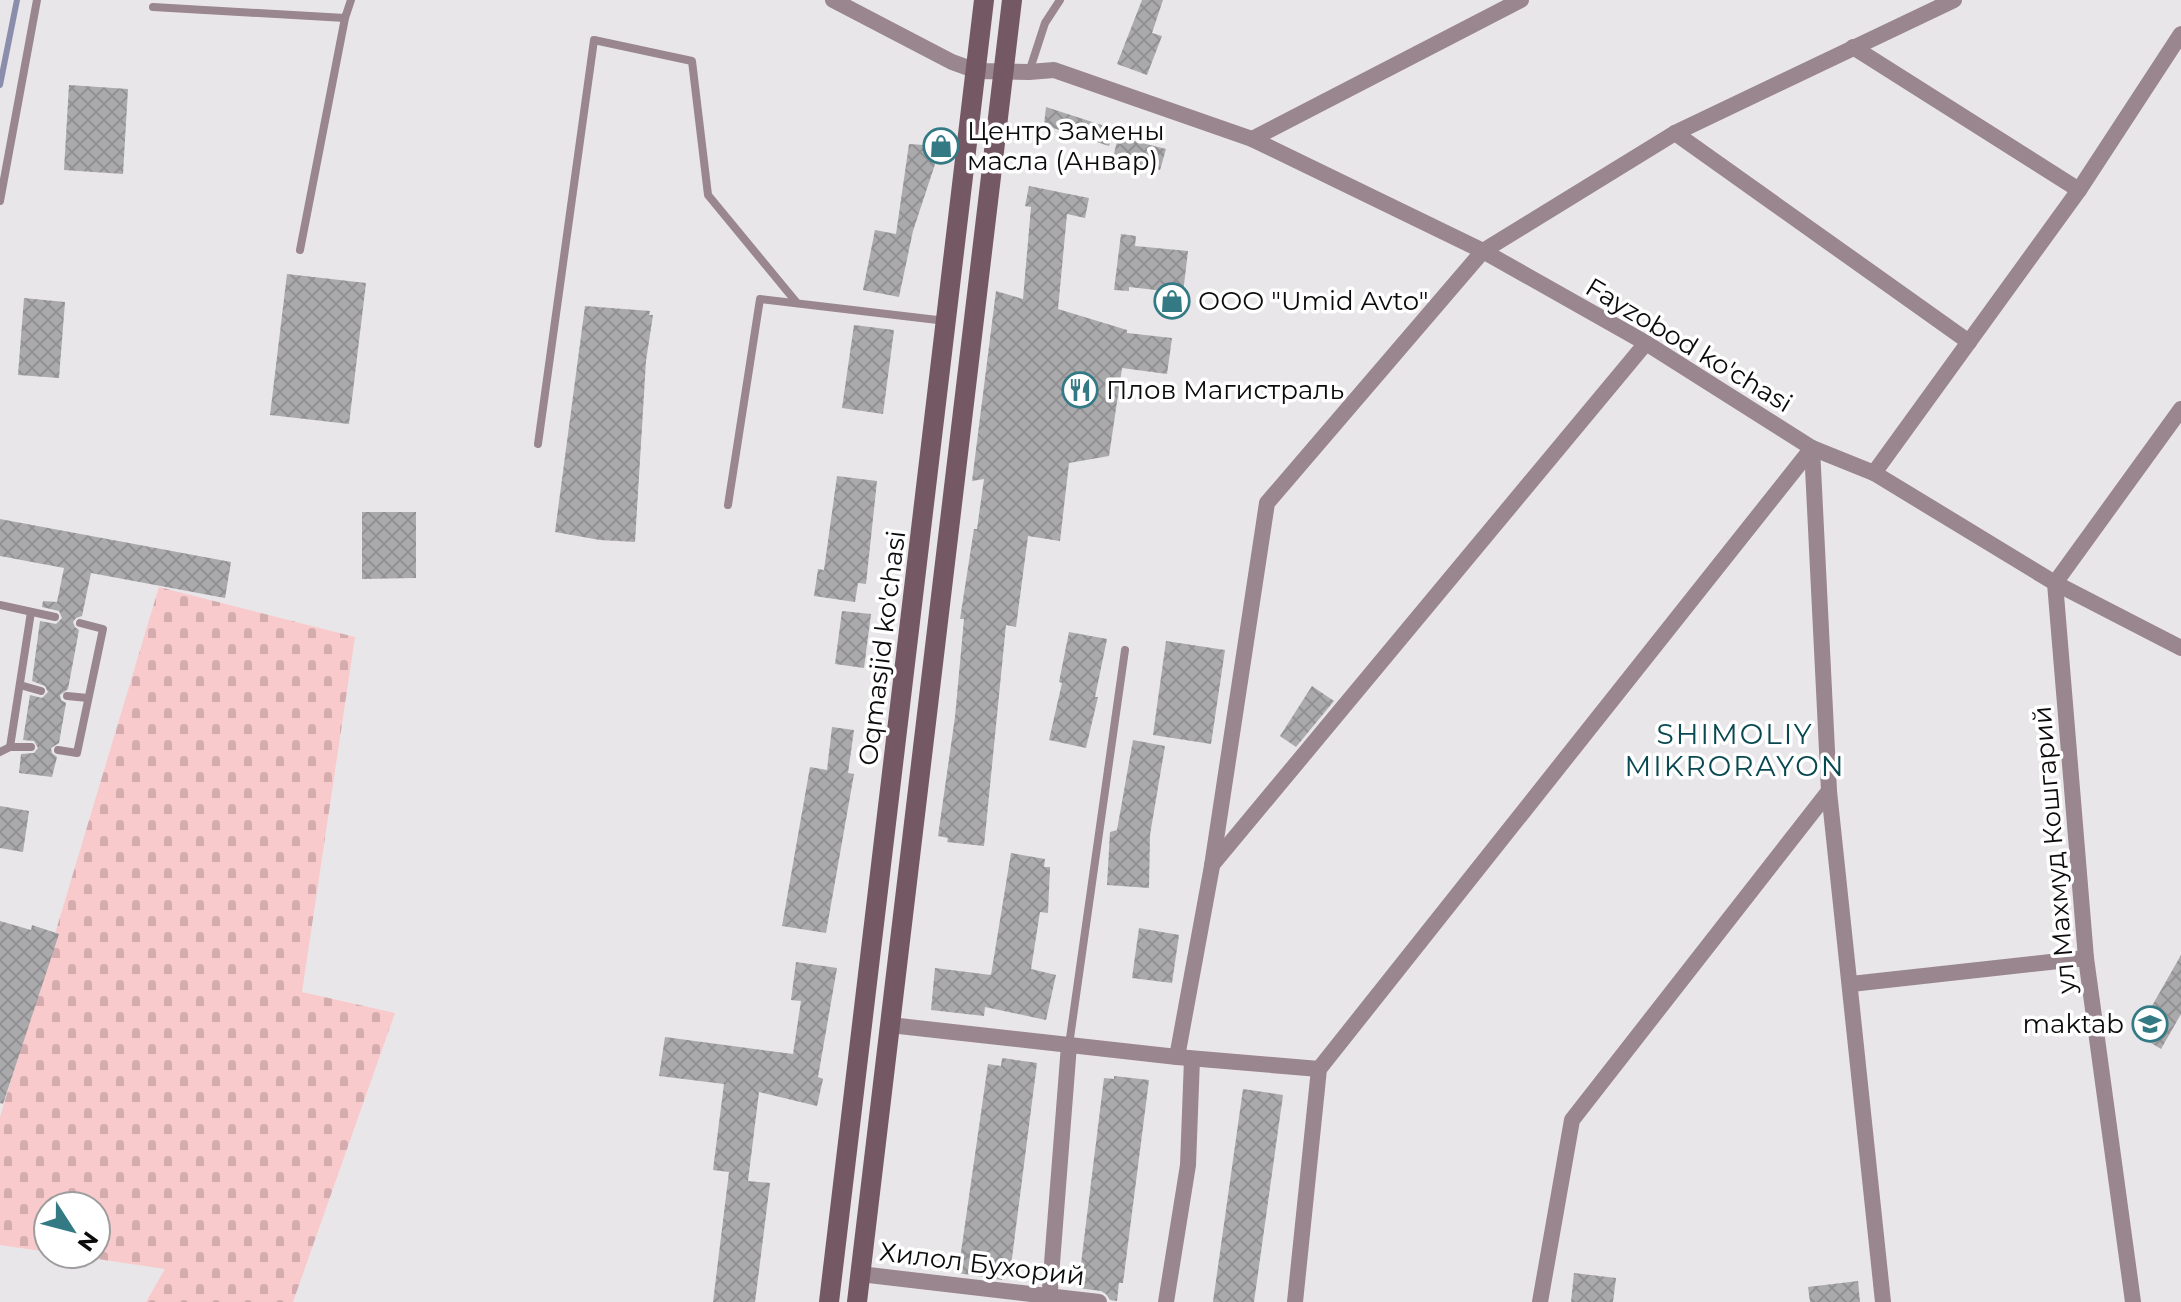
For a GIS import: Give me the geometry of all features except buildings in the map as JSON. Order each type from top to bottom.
[{"type":"main road","name":"Oqmasjid ko'chasi","points":[[829,1302],[984,0]]},
{"type":"main road","name":"Oqmasjid ko'chasi","points":[[857,1302],[1012,0]]},
{"type":"street","points":[[833,0],[952,62],[977,71]]},
{"type":"street","points":[[1252,139],[1521,0]]},
{"type":"street","points":[[1166,1302],[1188,1165],[1184,1058],[1267,503],[1483,251],[1675,133],[1954,0]]},
{"type":"street","points":[[1874,473],[2079,190],[2181,34]]},
{"type":"street","points":[[1853,47],[2079,190]]},
{"type":"street","name":"Fayzobod ko'chasi","points":[[977,71],[1054,70],[1252,139],[1483,251],[1646,343],[1812,448],[1874,473],[2055,583],[2181,648]]},
{"type":"street","points":[[1675,133],[1969,342]]},
{"type":"street","points":[[1212,866],[1646,343]]},
{"type":"street","points":[[2055,583],[2181,409]]},
{"type":"street","points":[[1812,448],[1829,791],[1883,1302]]},
{"type":"street","points":[[1295,1302],[1319,1069],[1812,448]]},
{"type":"street","name":"ул Махмуд Кошгарий","points":[[2055,583],[2086,958],[2133,1302]]},
{"type":"street","points":[[1540,1302],[1572,1120],[1829,791]]},
{"type":"street","points":[[1851,984],[2086,958]]},
{"type":"street","points":[[890,1025],[1184,1058],[1319,1069]]},
{"type":"street","points":[[1049,1299],[1069,1045]]},
{"type":"street","name":"Хилол Бухорий","points":[[860,1274],[1049,1299],[1099,1302]]},
{"type":"lane","points":[[0,201],[37,0]]},
{"type":"lane","points":[[300,250],[351,0]]},
{"type":"lane","points":[[1029,72],[1045,23],[1060,0]]},
{"type":"lane","points":[[153,7],[345,18]]},
{"type":"lane","points":[[538,444],[594,40],[692,61],[708,195],[797,303]]},
{"type":"lane","points":[[728,505],[760,299],[947,322]]},
{"type":"lane","points":[[0,605],[55,617]]},
{"type":"lane","points":[[10,747],[31,612]]},
{"type":"lane","points":[[58,750],[77,753],[103,629],[80,623]]},
{"type":"lane","points":[[1069,1045],[1125,650]]},
{"type":"lane","points":[[20,685],[41,691]]},
{"type":"lane","points":[[67,696],[88,698]]},
{"type":"lane","points":[[0,752],[10,747],[31,747]]},
{"type":"green space","points":[[159,587],[355,637],[302,992],[395,1013],[293,1302],[146,1302],[165,1269],[112,1261],[112,1190],[32,1190],[32,1250],[0,1245],[0,1117]]},
{"type":"waterway","points":[[0,85],[17,0]]},
{"type":"place","name":"Центр Замены масла (Анвар)","points":[[941,146]]},
{"type":"place","name":"ООО \"Umid Avto\"","points":[[1172,301]]},
{"type":"place","name":"Плов Магистраль","points":[[1080,390]]},
{"type":"place","name":"maktab","points":[[2150,1024]]},
{"type":"district","name":"SHIMOLIY MIKRORAYON","points":[[1735,750]]}]
